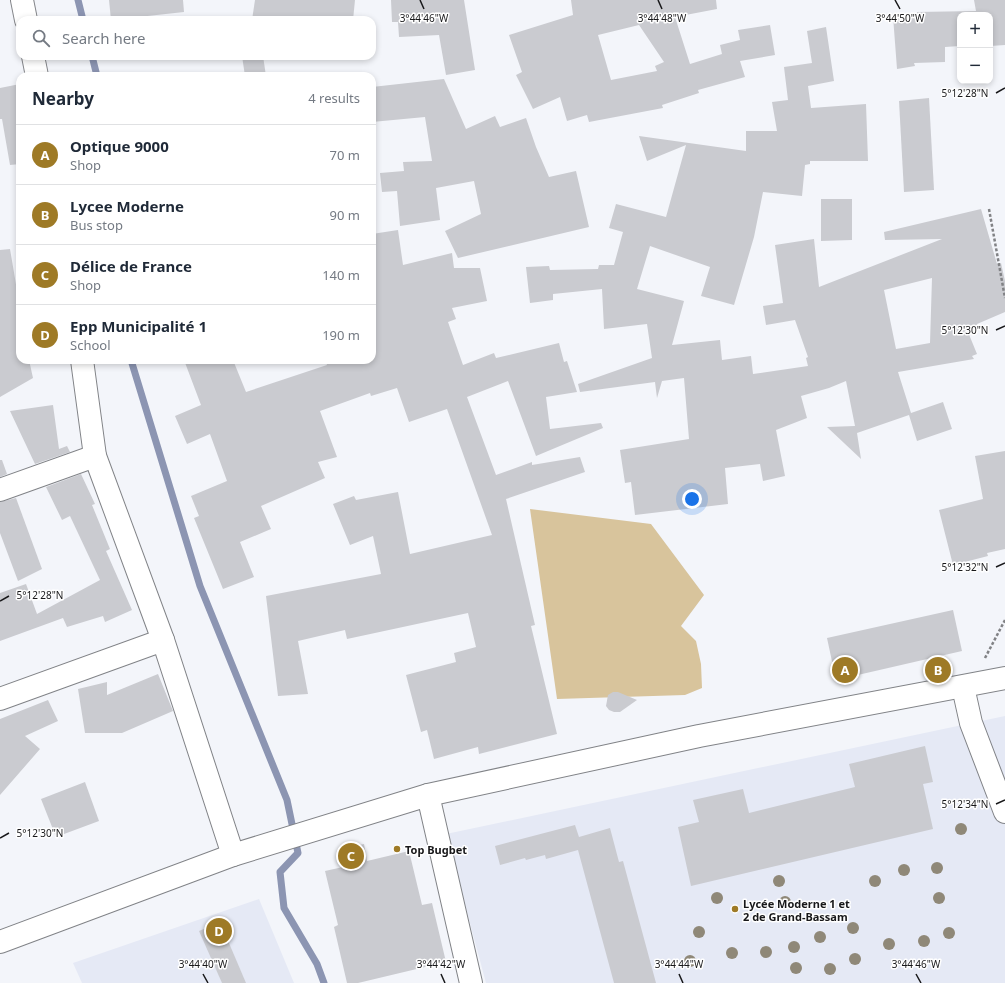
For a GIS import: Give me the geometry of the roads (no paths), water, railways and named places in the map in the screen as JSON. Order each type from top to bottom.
[{"type":"street","points":[[22,0],[25,16]]},
{"type":"street","points":[[34,60],[36,72]]},
{"type":"street","points":[[83,364],[95,456],[163,640],[233,856]]},
{"type":"street","points":[[0,490],[95,456]]},
{"type":"street","points":[[0,700],[163,640]]},
{"type":"street","points":[[0,942],[233,856],[428,795],[699,736],[1005,678]]},
{"type":"street","points":[[963,687],[971,723],[1005,812]]},
{"type":"street","points":[[428,795],[471,983]]},
{"type":"waterway","points":[[78,0],[82,16]]},
{"type":"waterway","points":[[93,60],[96,72]]},
{"type":"waterway","points":[[132,364],[200,586],[287,800],[298,853],[280,872],[284,908],[317,964],[324,983]]},
{"type":"place","name":"Optique 9000","points":[[845,670]]},
{"type":"place","name":"Lycee Moderne","points":[[938,670]]},
{"type":"place","name":"Top Bugbet","points":[[397,849]]},
{"type":"place","name":"Délice de France","points":[[351,856]]},
{"type":"place","name":"Lycée Moderne 1 et 2 de Grand-Bassam","points":[[735,909]]},
{"type":"place","name":"Epp Municipalité 1","points":[[219,931]]}]
